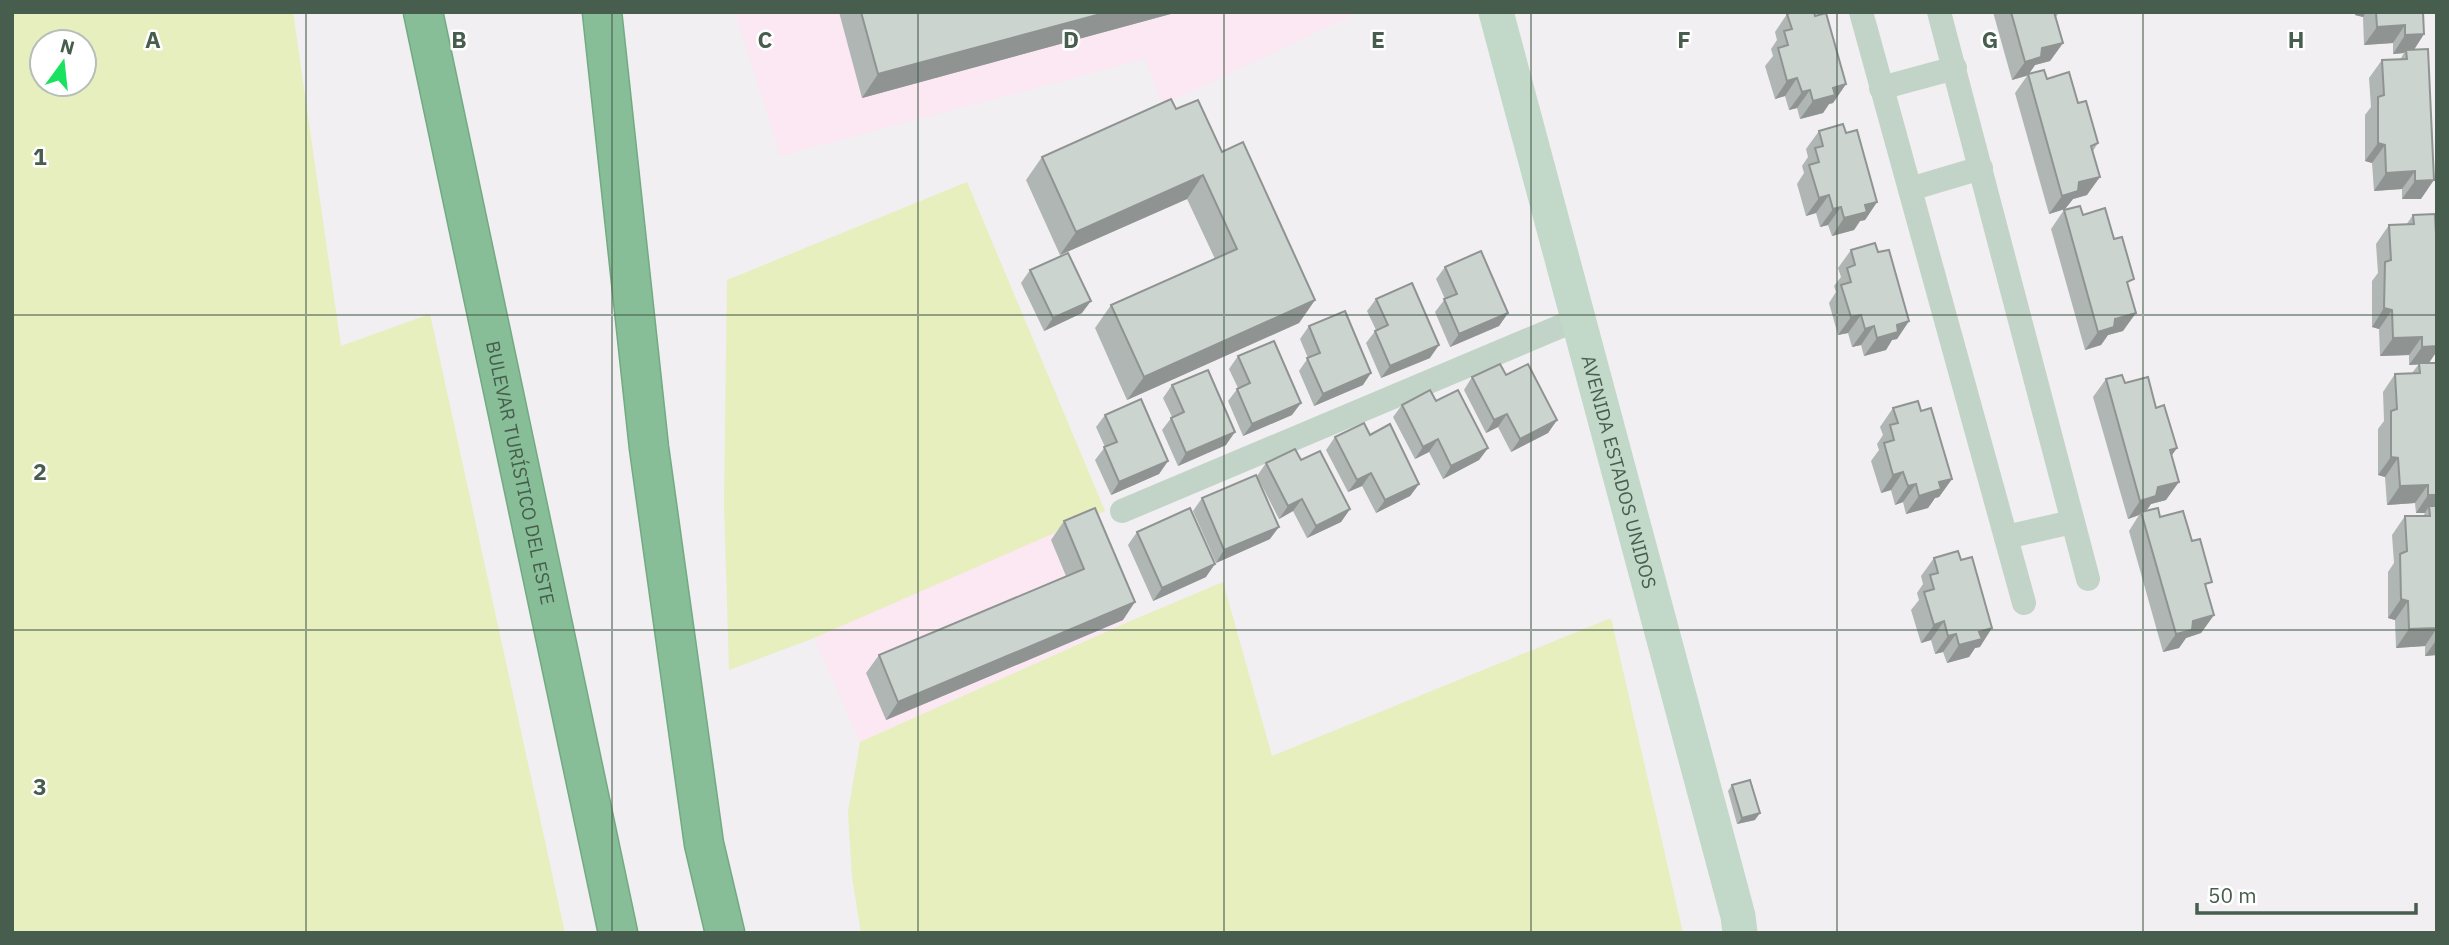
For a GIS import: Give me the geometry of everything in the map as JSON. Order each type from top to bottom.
[{"type":"highway","points":[[602,12],[649,449],[704,844],[725,933]]},
{"type":"highway","name":"BULEVAR TURÍSTICO DEL ESTE","points":[[427,18],[618,933]]},
{"type":"street","name":"AVENIDA ESTADOS UNIDOS","points":[[1496,12],[1731,890],[1740,933]]},
{"type":"street","points":[[1861,12],[2024,603]]},
{"type":"street","points":[[1939,12],[2088,579]]},
{"type":"street","points":[[1881,88],[1955,68]]},
{"type":"street","points":[[1910,189],[1981,168]]},
{"type":"street","points":[[1122,511],[1578,319]]},
{"type":"street","points":[[2006,537],[2072,522]]},
{"type":"shaded area","points":[[735,12],[1359,12],[1163,105],[1145,59],[780,156]]},
{"type":"shaded area","points":[[1086,518],[1128,621],[860,742],[814,638]]},
{"type":"green space","points":[[12,12],[293,12],[341,346],[430,314],[565,933],[12,933]]},
{"type":"green space","points":[[967,182],[1105,511],[814,638],[729,670],[724,503],[727,280]]},
{"type":"green space","points":[[1223,582],[1272,756],[1611,618],[1683,933],[861,933],[852,877],[848,812],[860,742]]},
{"type":"building","points":[[861,12],[1108,12],[878,74]]},
{"type":"building","points":[[1814,12],[1815,16],[1826,13],[1846,84],[1833,88],[1835,95],[1813,101],[1810,90],[1802,92],[1797,78],[1787,81],[1778,48],[1788,45],[1784,31],[1792,29],[1787,14]]},
{"type":"building","points":[[2011,12],[2054,12],[2063,43],[2042,48],[2041,57],[2025,62]]},
{"type":"building","points":[[2376,12],[2423,12],[2424,34],[2405,35],[2405,25],[2377,27]]},
{"type":"building","points":[[2428,49],[2434,180],[2415,181],[2415,171],[2386,173],[2385,145],[2378,143],[2378,97],[2384,95],[2382,60],[2407,59],[2406,50]]},
{"type":"building","points":[[2044,70],[2047,79],[2069,72],[2078,103],[2086,101],[2098,143],[2091,146],[2100,177],[2079,182],[2078,191],[2062,196],[2028,74]]},
{"type":"building","points":[[1171,99],[1176,109],[1198,100],[1222,152],[1243,142],[1315,300],[1144,377],[1111,305],[1237,249],[1203,175],[1076,232],[1042,157]]},
{"type":"building","points":[[1843,124],[1846,133],[1857,130],[1877,202],[1865,205],[1867,212],[1844,218],[1841,207],[1833,209],[1829,195],[1819,198],[1809,165],[1819,162],[1815,148],[1823,146],[1819,131]]},
{"type":"building","points":[[2080,206],[2083,215],[2105,208],[2114,239],[2122,237],[2134,279],[2127,282],[2136,313],[2115,319],[2114,327],[2098,332],[2064,210]]},
{"type":"building","points":[[2435,214],[2437,346],[2422,347],[2422,337],[2393,338],[2392,310],[2384,308],[2385,262],[2391,260],[2389,225],[2414,224],[2413,215]]},
{"type":"building","points":[[1875,243],[1878,252],[1889,250],[1909,321],[1897,325],[1898,332],[1877,338],[1874,326],[1865,329],[1861,315],[1851,317],[1841,285],[1851,282],[1847,268],[1855,265],[1851,250]]},
{"type":"building","points":[[1481,251],[1508,313],[1459,334],[1444,299],[1457,294],[1445,267]]},
{"type":"building","points":[[1068,253],[1091,301],[1053,318],[1030,270]]},
{"type":"building","points":[[1412,283],[1439,345],[1390,366],[1375,331],[1388,325],[1376,299]]},
{"type":"building","points":[[1345,311],[1371,373],[1323,394],[1307,358],[1320,353],[1309,326]]},
{"type":"building","points":[[1274,341],[1301,403],[1252,424],[1237,389],[1250,383],[1238,356]]},
{"type":"building","points":[[2419,363],[2437,363],[2437,495],[2428,495],[2428,485],[2400,486],[2398,458],[2391,457],[2391,411],[2397,409],[2395,374],[2420,373]]},
{"type":"building","points":[[1500,364],[1506,375],[1528,364],[1557,420],[1520,439],[1507,414],[1494,420],[1472,377]]},
{"type":"building","points":[[1208,370],[1235,432],[1186,453],[1171,418],[1184,412],[1172,385]]},
{"type":"building","points":[[2122,375],[2125,383],[2148,377],[2156,408],[2164,405],[2177,448],[2170,450],[2179,482],[2158,487],[2156,496],[2140,501],[2106,379]]},
{"type":"building","points":[[1430,390],[1436,401],[1458,390],[1488,448],[1451,466],[1438,439],[1423,447],[1402,405]]},
{"type":"building","points":[[1141,399],[1168,461],[1119,482],[1104,447],[1117,442],[1105,415]]},
{"type":"building","points":[[1918,401],[1921,411],[1931,408],[1952,479],[1939,482],[1941,489],[1919,496],[1916,484],[1908,486],[1903,472],[1893,475],[1884,443],[1894,440],[1890,425],[1898,423],[1893,408]]},
{"type":"building","points":[[1364,423],[1370,435],[1390,424],[1419,484],[1385,500],[1371,473],[1357,480],[1335,437]]},
{"type":"building","points":[[1295,449],[1301,460],[1320,451],[1350,509],[1316,526],[1302,499],[1288,506],[1266,463]]},
{"type":"building","points":[[1256,475],[1279,527],[1224,550],[1202,498]]},
{"type":"building","points":[[2429,506],[2437,506],[2437,628],[2409,629],[2408,601],[2401,599],[2400,554],[2407,551],[2405,516],[2430,516]]},
{"type":"building","points":[[1095,508],[1135,602],[898,702],[879,655],[1084,569],[1064,521]]},
{"type":"building","points":[[1190,508],[1215,564],[1162,588],[1137,532]]},
{"type":"building","points":[[2158,508],[2160,517],[2183,511],[2192,541],[2200,539],[2212,582],[2205,584],[2214,615],[2193,621],[2192,630],[2176,634],[2141,512]]},
{"type":"building","points":[[1958,551],[1961,560],[1972,557],[1992,628],[1979,632],[1982,639],[1959,645],[1956,634],[1948,636],[1944,621],[1934,625],[1924,592],[1934,589],[1930,575],[1938,573],[1934,558]]},
{"type":"building","points":[[1750,780],[1760,813],[1742,818],[1732,785]]}]
